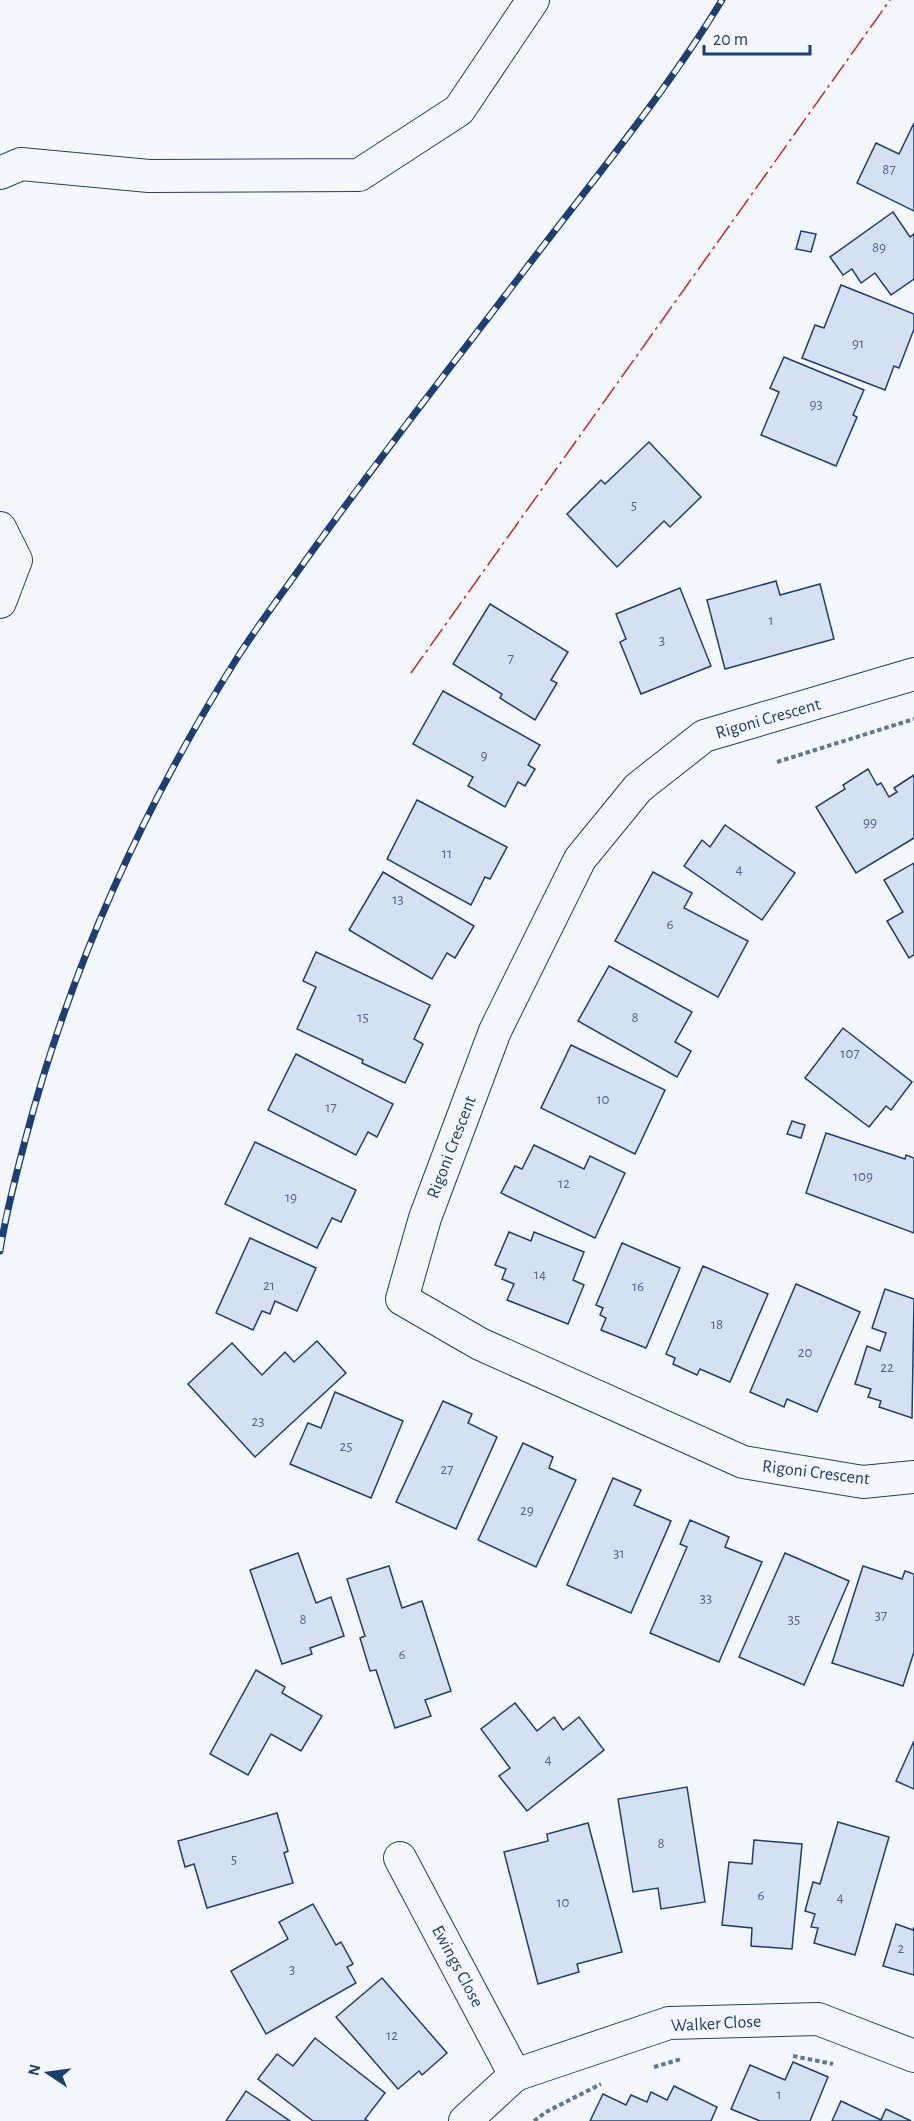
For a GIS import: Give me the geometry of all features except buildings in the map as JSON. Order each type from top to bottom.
[{"type":"street","points":[[0,172],[21,164],[149,176],[359,175],[459,110],[533,0]]},
{"type":"street","points":[[0,528],[16,560],[0,602]]},
{"type":"street","name":"Rigoni Crescent","points":[[914,674],[704,736],[638,788],[580,859],[495,1031],[424,1218],[402,1299],[480,1344],[743,1462],[863,1482],[914,1477]]},
{"type":"street","name":"Ewings Close","points":[[400,1858],[515,2075]]},
{"type":"street","name":"Walker Close","points":[[465,2121],[515,2075],[669,2023],[818,2019],[914,2056]]},
{"type":"path","points":[[777,762],[914,719]]},
{"type":"path","points":[[782,2055],[838,2064]]},
{"type":"path","points":[[645,2069],[689,2059]]},
{"type":"path","points":[[534,2121],[546,2112],[611,2079]]},
{"type":"railway","points":[[0,1251],[15,1179],[44,1073],[88,949],[142,828],[204,712],[246,644],[326,533],[411,418],[653,103],[722,0]]},
{"type":"power","points":[[411,673],[890,0]]}]
